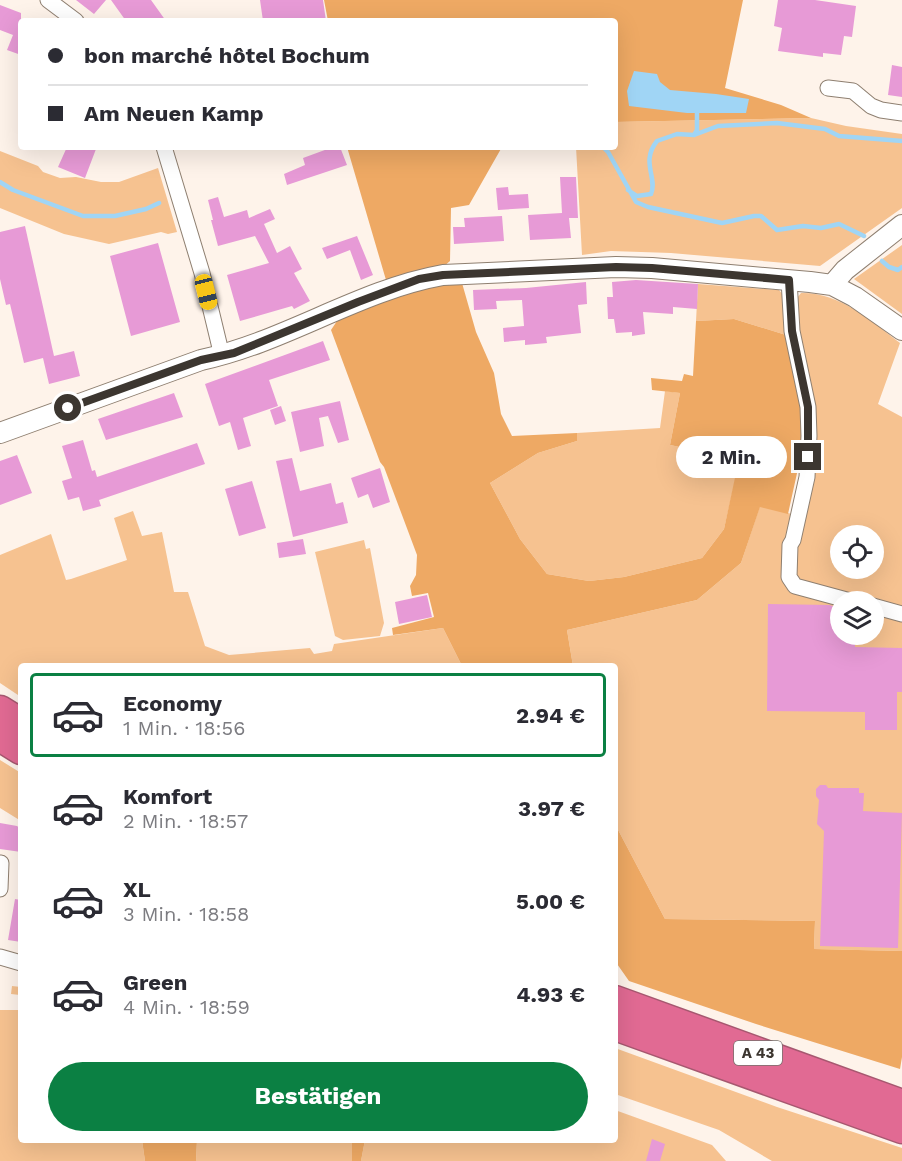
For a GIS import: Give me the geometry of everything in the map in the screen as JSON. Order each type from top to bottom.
[{"type":"highway","points":[[0,710],[18,721]]},
{"type":"highway","points":[[0,737],[18,748]]},
{"type":"highway","name":"A 43","points":[[618,1001],[902,1104]]},
{"type":"highway","name":"A 43","points":[[618,1027],[902,1129]]},
{"type":"street","points":[[48,0],[72,18]]},
{"type":"street","points":[[828,88],[854,91],[871,106],[902,113]]},
{"type":"street","points":[[166,150],[202,273],[222,356]]},
{"type":"street","points":[[832,285],[845,270],[902,225]]},
{"type":"street","points":[[0,433],[201,360],[222,356],[251,346],[419,279],[443,275],[616,267],[652,268],[832,285],[855,297],[902,330]]},
{"type":"street","points":[[789,280],[792,331],[808,407],[809,436],[807,477],[790,545],[789,577],[795,586],[830,595]]},
{"type":"street","points":[[884,609],[902,614]]},
{"type":"street","points":[[0,889],[1,863]]},
{"type":"street","points":[[0,957],[18,962]]},
{"type":"shaded area","points":[[324,0],[743,0],[725,88],[781,105],[811,118],[618,122],[618,18],[327,18]]},
{"type":"shaded area","points":[[811,118],[846,126],[902,134],[902,208],[820,266],[671,253],[611,251],[582,255],[576,150],[618,150],[618,122]]},
{"type":"shaded area","points":[[348,150],[500,150],[469,205],[451,208],[450,261],[443,267],[386,280]]},
{"type":"shaded area","points":[[0,151],[38,166],[43,172],[60,178],[76,177],[101,182],[119,182],[158,168],[177,232],[168,234],[161,232],[109,244],[64,234],[0,208]]},
{"type":"shaded area","points":[[902,245],[902,314],[854,279]]},
{"type":"shaded area","points":[[462,283],[476,332],[494,373],[501,414],[512,436],[577,433],[577,441],[538,453],[490,483],[520,539],[547,574],[589,581],[624,577],[702,558],[724,529],[739,459],[670,445],[680,393],[652,390],[651,378],[682,381],[684,374],[693,376],[696,321],[734,319],[786,335],[804,400],[801,455],[788,514],[760,507],[741,563],[697,600],[567,630],[572,663],[460,663],[443,628],[393,635],[392,628],[434,617],[428,593],[412,596],[410,586],[416,575],[417,555],[331,330],[339,318],[428,286]]},
{"type":"shaded area","points":[[698,284],[779,290],[784,296],[786,335],[734,319],[696,321]]},
{"type":"shaded area","points":[[801,293],[829,297],[854,309],[900,343],[878,404],[902,417],[902,951],[814,949],[815,921],[665,919],[618,830],[618,663],[572,663],[567,630],[697,600],[741,563],[760,506],[804,517],[797,298]]},
{"type":"shaded area","points":[[665,391],[680,393],[670,445],[740,459],[724,529],[702,558],[624,577],[589,581],[547,574],[520,539],[490,483],[538,453],[577,441],[577,433],[660,428]]},
{"type":"shaded area","points":[[133,511],[142,536],[162,532],[174,592],[188,592],[205,646],[229,655],[310,648],[314,654],[332,651],[334,644],[443,628],[460,663],[18,663],[18,695],[0,683],[0,555],[51,534],[66,580],[71,579],[127,560],[114,518]]},
{"type":"shaded area","points":[[364,540],[366,549],[370,548],[384,623],[380,636],[343,640],[335,636],[315,552]]},
{"type":"shaded area","points":[[0,760],[18,771],[18,819],[0,808]]},
{"type":"shaded area","points":[[618,830],[665,919],[815,921],[814,949],[902,951],[900,1069],[756,1024],[629,981],[618,965]]},
{"type":"shaded area","points":[[12,986],[18,987],[18,995],[11,994]]},
{"type":"shaded area","points":[[0,1010],[18,1010],[18,1143],[142,1143],[145,1161],[0,1161]]},
{"type":"shaded area","points":[[618,1049],[777,1107],[902,1148],[902,1161],[772,1161],[719,1130],[618,1095]]},
{"type":"shaded area","points":[[618,1111],[712,1145],[726,1161],[361,1161],[364,1143],[618,1143]]},
{"type":"shaded area","points":[[142,1143],[197,1143],[196,1161],[145,1161]]},
{"type":"shaded area","points":[[197,1143],[352,1143],[352,1161],[196,1161]]},
{"type":"shaded area","points":[[352,1143],[364,1143],[361,1161],[352,1161]]},
{"type":"water","points":[[634,71],[657,74],[660,82],[670,90],[749,99],[746,113],[687,113],[629,106],[627,91]]},
{"type":"building","points":[[76,0],[106,0],[94,14]]},
{"type":"building","points":[[111,0],[151,0],[164,18],[124,18]]},
{"type":"building","points":[[260,0],[323,0],[326,18],[263,18]]},
{"type":"building","points":[[778,0],[815,0],[856,6],[852,37],[844,36],[841,55],[823,53],[823,57],[778,51],[782,28],[774,26]]},
{"type":"building","points":[[0,5],[21,13],[21,18],[18,18],[18,54],[7,50],[13,35],[0,30]]},
{"type":"building","points":[[892,65],[902,67],[902,97],[888,95]]},
{"type":"building","points":[[66,150],[96,150],[85,178],[58,167]]},
{"type":"building","points":[[325,150],[341,150],[347,165],[287,185],[284,174],[305,165],[303,158]]},
{"type":"building","points":[[560,177],[576,177],[578,218],[569,218],[571,238],[530,240],[528,215],[562,213]]},
{"type":"building","points":[[508,187],[509,195],[528,194],[529,208],[498,210],[496,188]]},
{"type":"building","points":[[218,197],[224,217],[247,210],[249,218],[270,209],[275,219],[264,224],[277,253],[290,246],[302,269],[294,273],[310,301],[294,309],[292,306],[240,321],[227,275],[269,263],[255,236],[218,246],[208,200]]},
{"type":"building","points":[[502,216],[504,241],[454,244],[453,227],[465,227],[464,218]]},
{"type":"building","points":[[25,226],[54,356],[74,351],[80,376],[49,384],[43,358],[24,363],[10,304],[6,305],[0,279],[0,232]]},
{"type":"building","points":[[357,236],[373,275],[361,280],[350,250],[327,259],[322,248]]},
{"type":"building","points":[[158,243],[180,322],[131,336],[110,256]]},
{"type":"building","points":[[636,280],[698,284],[697,309],[673,307],[673,314],[643,312],[645,334],[632,336],[632,332],[616,333],[614,319],[608,319],[607,297],[613,297],[612,282]]},
{"type":"building","points":[[586,282],[587,304],[578,305],[581,333],[546,337],[547,343],[525,345],[525,340],[504,342],[503,328],[524,326],[522,300],[496,301],[497,309],[474,310],[473,290]]},
{"type":"building","points":[[323,341],[330,360],[269,380],[278,406],[243,418],[251,446],[238,450],[230,422],[219,426],[205,384]]},
{"type":"building","points":[[174,393],[183,417],[106,440],[98,419]]},
{"type":"building","points":[[340,401],[349,440],[338,443],[328,416],[319,418],[324,446],[300,452],[291,412]]},
{"type":"building","points":[[281,406],[286,421],[275,425],[270,410]]},
{"type":"building","points":[[83,440],[92,471],[95,470],[97,477],[197,443],[205,464],[99,500],[101,506],[83,511],[79,497],[68,500],[62,481],[72,478],[62,446]]},
{"type":"building","points":[[17,455],[32,493],[0,505],[0,461]]},
{"type":"building","points":[[292,458],[300,491],[331,483],[336,504],[343,502],[348,523],[293,537],[276,461]]},
{"type":"building","points":[[380,468],[390,502],[373,508],[368,494],[358,498],[351,478]]},
{"type":"building","points":[[252,481],[266,528],[239,536],[225,489]]},
{"type":"building","points":[[303,539],[306,554],[279,558],[277,543]]},
{"type":"building","points":[[427,595],[432,617],[399,624],[395,602]]},
{"type":"building","points":[[768,604],[830,605],[830,645],[902,648],[902,692],[897,692],[897,730],[865,730],[865,712],[767,711]]},
{"type":"building","points":[[820,785],[826,785],[828,788],[859,788],[859,793],[864,793],[863,811],[902,813],[898,948],[820,946],[824,831],[817,824],[819,800],[816,796],[816,789]]},
{"type":"building","points":[[0,823],[18,827],[18,852],[0,849]]},
{"type":"building","points":[[15,899],[18,900],[18,942],[8,940]]},
{"type":"building","points":[[652,1139],[665,1144],[660,1161],[646,1161]]},
{"type":"waterway","points":[[694,135],[697,130],[697,112]]},
{"type":"waterway","points":[[628,190],[637,196],[651,194],[653,188],[649,163],[652,149],[657,141],[677,134],[694,135],[718,126],[777,123],[825,129],[839,136],[902,141]]},
{"type":"waterway","points":[[606,150],[636,202],[648,207],[722,223],[761,216],[777,230],[803,226],[821,228],[839,224],[864,236]]},
{"type":"waterway","points":[[0,182],[13,190],[83,216],[115,216],[146,209],[159,203]]},
{"type":"waterway","points":[[882,261],[898,270],[902,267]]},
{"type":"route","points":[[68,408],[201,360],[234,353],[419,279],[443,275],[537,270],[652,268],[789,280],[792,331],[808,407],[808,457]]}]
